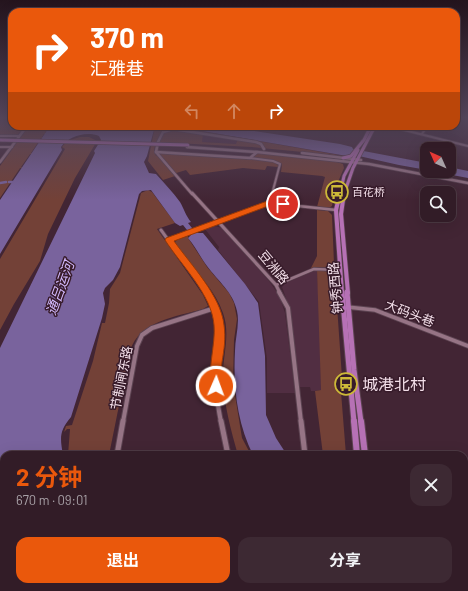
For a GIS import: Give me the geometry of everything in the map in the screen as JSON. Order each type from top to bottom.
[{"type":"main road","points":[[172,146],[264,150],[348,158],[468,182]]},
{"type":"main road","points":[[188,146],[356,159]]},
{"type":"main road","points":[[360,150],[362,146]]},
{"type":"main road","points":[[356,159],[362,146]]},
{"type":"main road","name":"钟秀西路","points":[[357,451],[340,214],[345,188],[360,150]]},
{"type":"main road","name":"钟秀西路","points":[[356,159],[344,176],[336,210],[340,270],[365,451]]},
{"type":"street","points":[[0,146],[12,147]]},
{"type":"street","points":[[157,146],[156,152],[250,158],[273,161],[280,164],[270,203]]},
{"type":"street","points":[[263,146],[264,150]]},
{"type":"street","points":[[0,162],[12,147]]},
{"type":"street","name":"豆洲路","points":[[156,152],[276,285],[288,308],[305,451]]},
{"type":"street","points":[[250,158],[257,152]]},
{"type":"street","points":[[169,240],[270,203],[336,210]]},
{"type":"street","points":[[161,230],[209,296],[215,308],[219,324],[220,340],[216,371],[216,386],[227,451]]},
{"type":"street","points":[[276,285],[314,269],[340,270]]},
{"type":"street","name":"大码头巷","points":[[346,307],[375,310],[468,346]]},
{"type":"street","name":"节制闸东路","points":[[118,451],[137,346],[142,335],[152,328],[215,308]]},
{"type":"shaded area","points":[[15,146],[36,146],[31,153],[34,154],[30,154],[21,167],[26,167],[20,168],[0,198],[0,166]]},
{"type":"shaded area","points":[[63,146],[94,146],[75,178],[48,234],[40,261],[0,330],[0,259],[65,149],[62,147]]},
{"type":"shaded area","points":[[151,146],[155,146],[154,150],[156,156],[161,153],[246,158],[274,162],[279,166],[267,166],[265,170],[243,168],[190,175],[186,170],[173,174],[175,176],[163,180],[148,161]]},
{"type":"shaded area","points":[[225,146],[284,146],[344,156]]},
{"type":"shaded area","points":[[260,153],[343,164],[344,168],[335,189],[332,206],[329,208],[317,207],[325,177],[281,172],[282,164],[276,161],[253,157]]},
{"type":"shaded area","points":[[148,190],[152,192],[175,223],[157,229],[203,295],[208,306],[203,309],[160,321],[142,332],[135,341],[130,351],[110,451],[68,451],[70,429],[67,429],[64,432],[66,426],[72,425],[93,361],[102,323],[105,323],[110,289],[120,273],[141,193]]},
{"type":"shaded area","points":[[317,210],[328,211],[332,215],[334,264],[332,267],[311,268],[317,256]]},
{"type":"shaded area","points":[[215,226],[222,228],[269,281],[279,295],[285,313],[295,393],[267,393],[267,359],[259,302],[218,250],[219,247],[205,229]]},
{"type":"shaded area","points":[[188,236],[207,267],[229,293],[234,303],[237,319],[234,340],[233,383],[242,438],[249,451],[237,451],[226,408],[223,371],[226,330],[223,313],[208,285],[175,242]]},
{"type":"shaded area","points":[[317,270],[320,323],[321,390],[311,391],[310,387],[299,387],[291,312],[282,287],[286,283]]},
{"type":"shaded area","points":[[317,270],[331,272],[335,277],[346,451],[322,451],[315,391],[321,390]]},
{"type":"water","points":[[37,146],[62,146],[62,150],[0,254],[0,200]]},
{"type":"water","name":"通吕运河","points":[[97,146],[150,146],[144,162],[149,173],[156,174],[180,202],[191,222],[188,223],[196,233],[203,233],[245,284],[258,303],[265,356],[266,415],[276,438],[284,451],[251,451],[243,430],[237,404],[235,346],[238,316],[235,304],[229,292],[207,266],[188,238],[191,235],[183,225],[180,226],[175,223],[151,190],[142,191],[139,194],[120,267],[113,280],[105,288],[103,293],[105,304],[102,318],[71,417],[62,431],[62,451],[0,451],[0,348],[95,153],[94,151]]},
{"type":"water","points":[[287,146],[346,146],[352,147],[353,149],[420,162],[420,169],[399,165],[350,154],[347,156]]},
{"type":"water","points":[[456,168],[468,171],[468,178],[456,176]]},
{"type":"waterway","points":[[0,183],[6,182]]},
{"type":"place","name":"百花桥","points":[[337,192]]},
{"type":"place","name":"城港北村","points":[[346,384]]},
{"type":"route","points":[[216,386],[216,371],[220,340],[219,324],[215,308],[209,296],[169,240],[270,203],[283,204]]}]
